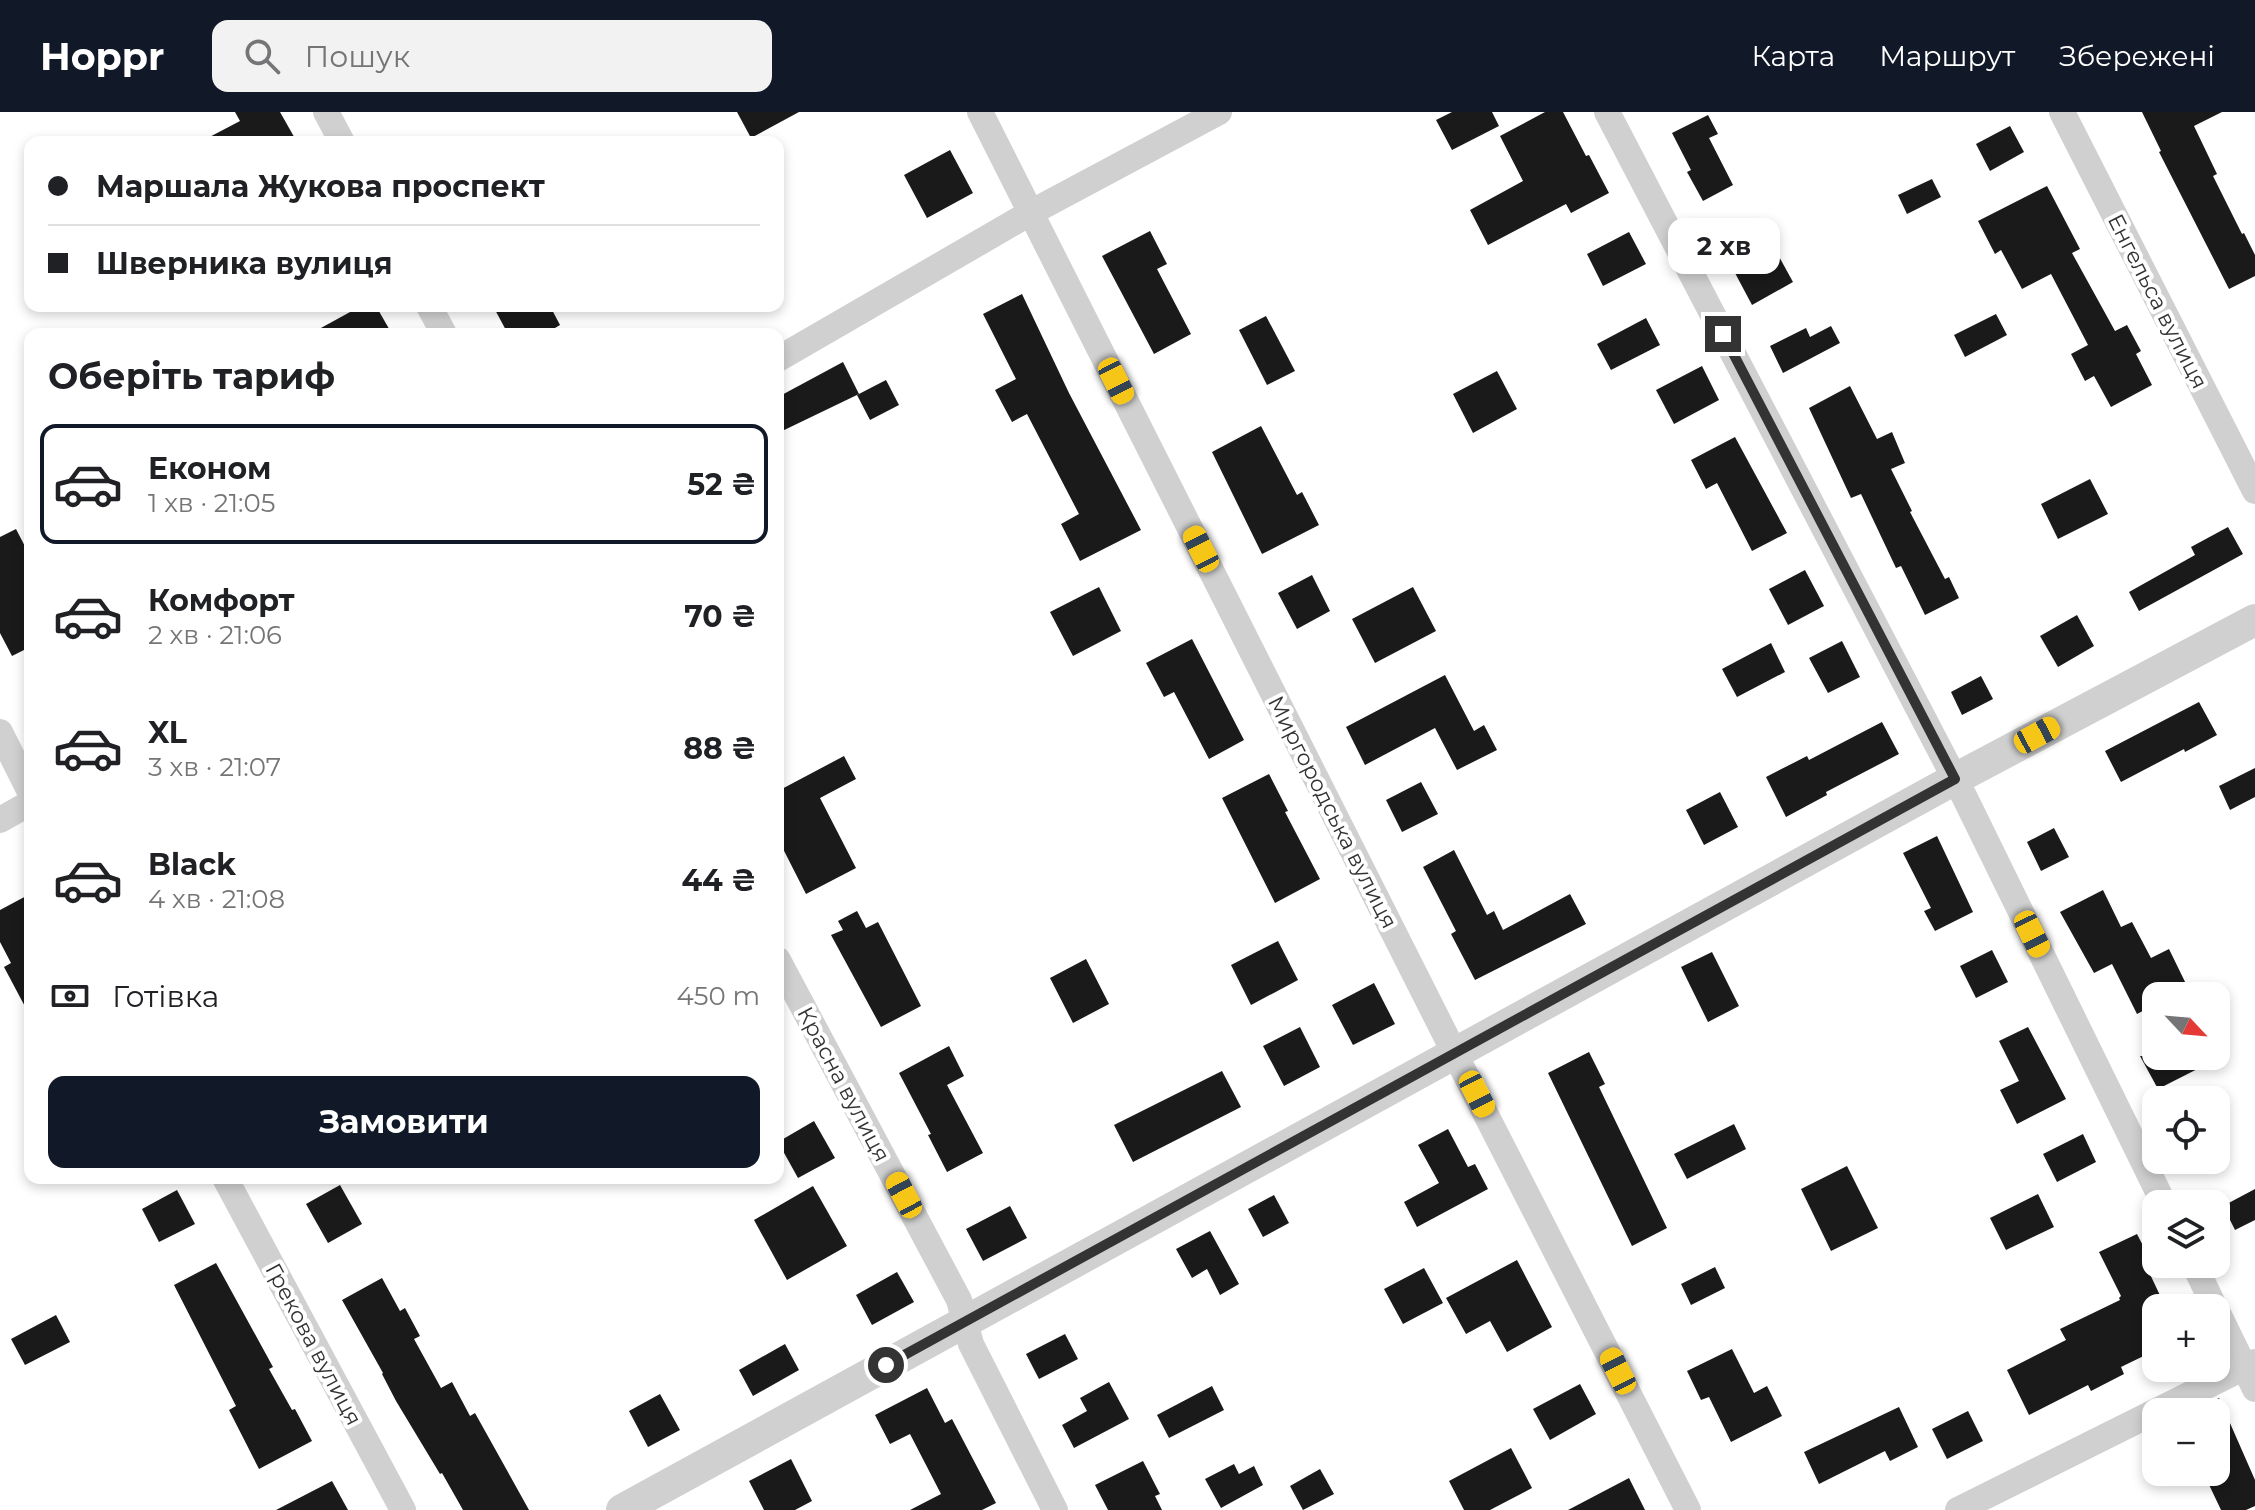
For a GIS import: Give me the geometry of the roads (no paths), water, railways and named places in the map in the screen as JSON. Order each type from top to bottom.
[{"type":"street","points":[[326,112],[339,136]]},
{"type":"street","name":"Миргородська вулиця","points":[[980,112],[1688,1510]]},
{"type":"street","points":[[784,356],[1032,212],[1219,112]]},
{"type":"street","points":[[1607,112],[1955,779],[2157,1190]]},
{"type":"street","name":"Енгельса вулиця","points":[[2062,112],[2255,491]]},
{"type":"street","points":[[622,1510],[1955,779],[2255,620]]},
{"type":"street","points":[[0,732],[24,780]]},
{"type":"street","points":[[0,820],[24,806]]},
{"type":"street","name":"Красна вулиця","points":[[784,971],[959,1300],[971,1344],[1055,1510]]},
{"type":"street","name":"Грекова вулиця","points":[[228,1184],[403,1510]]},
{"type":"street","points":[[1958,1510],[2251,1373],[2230,1335]]}]
